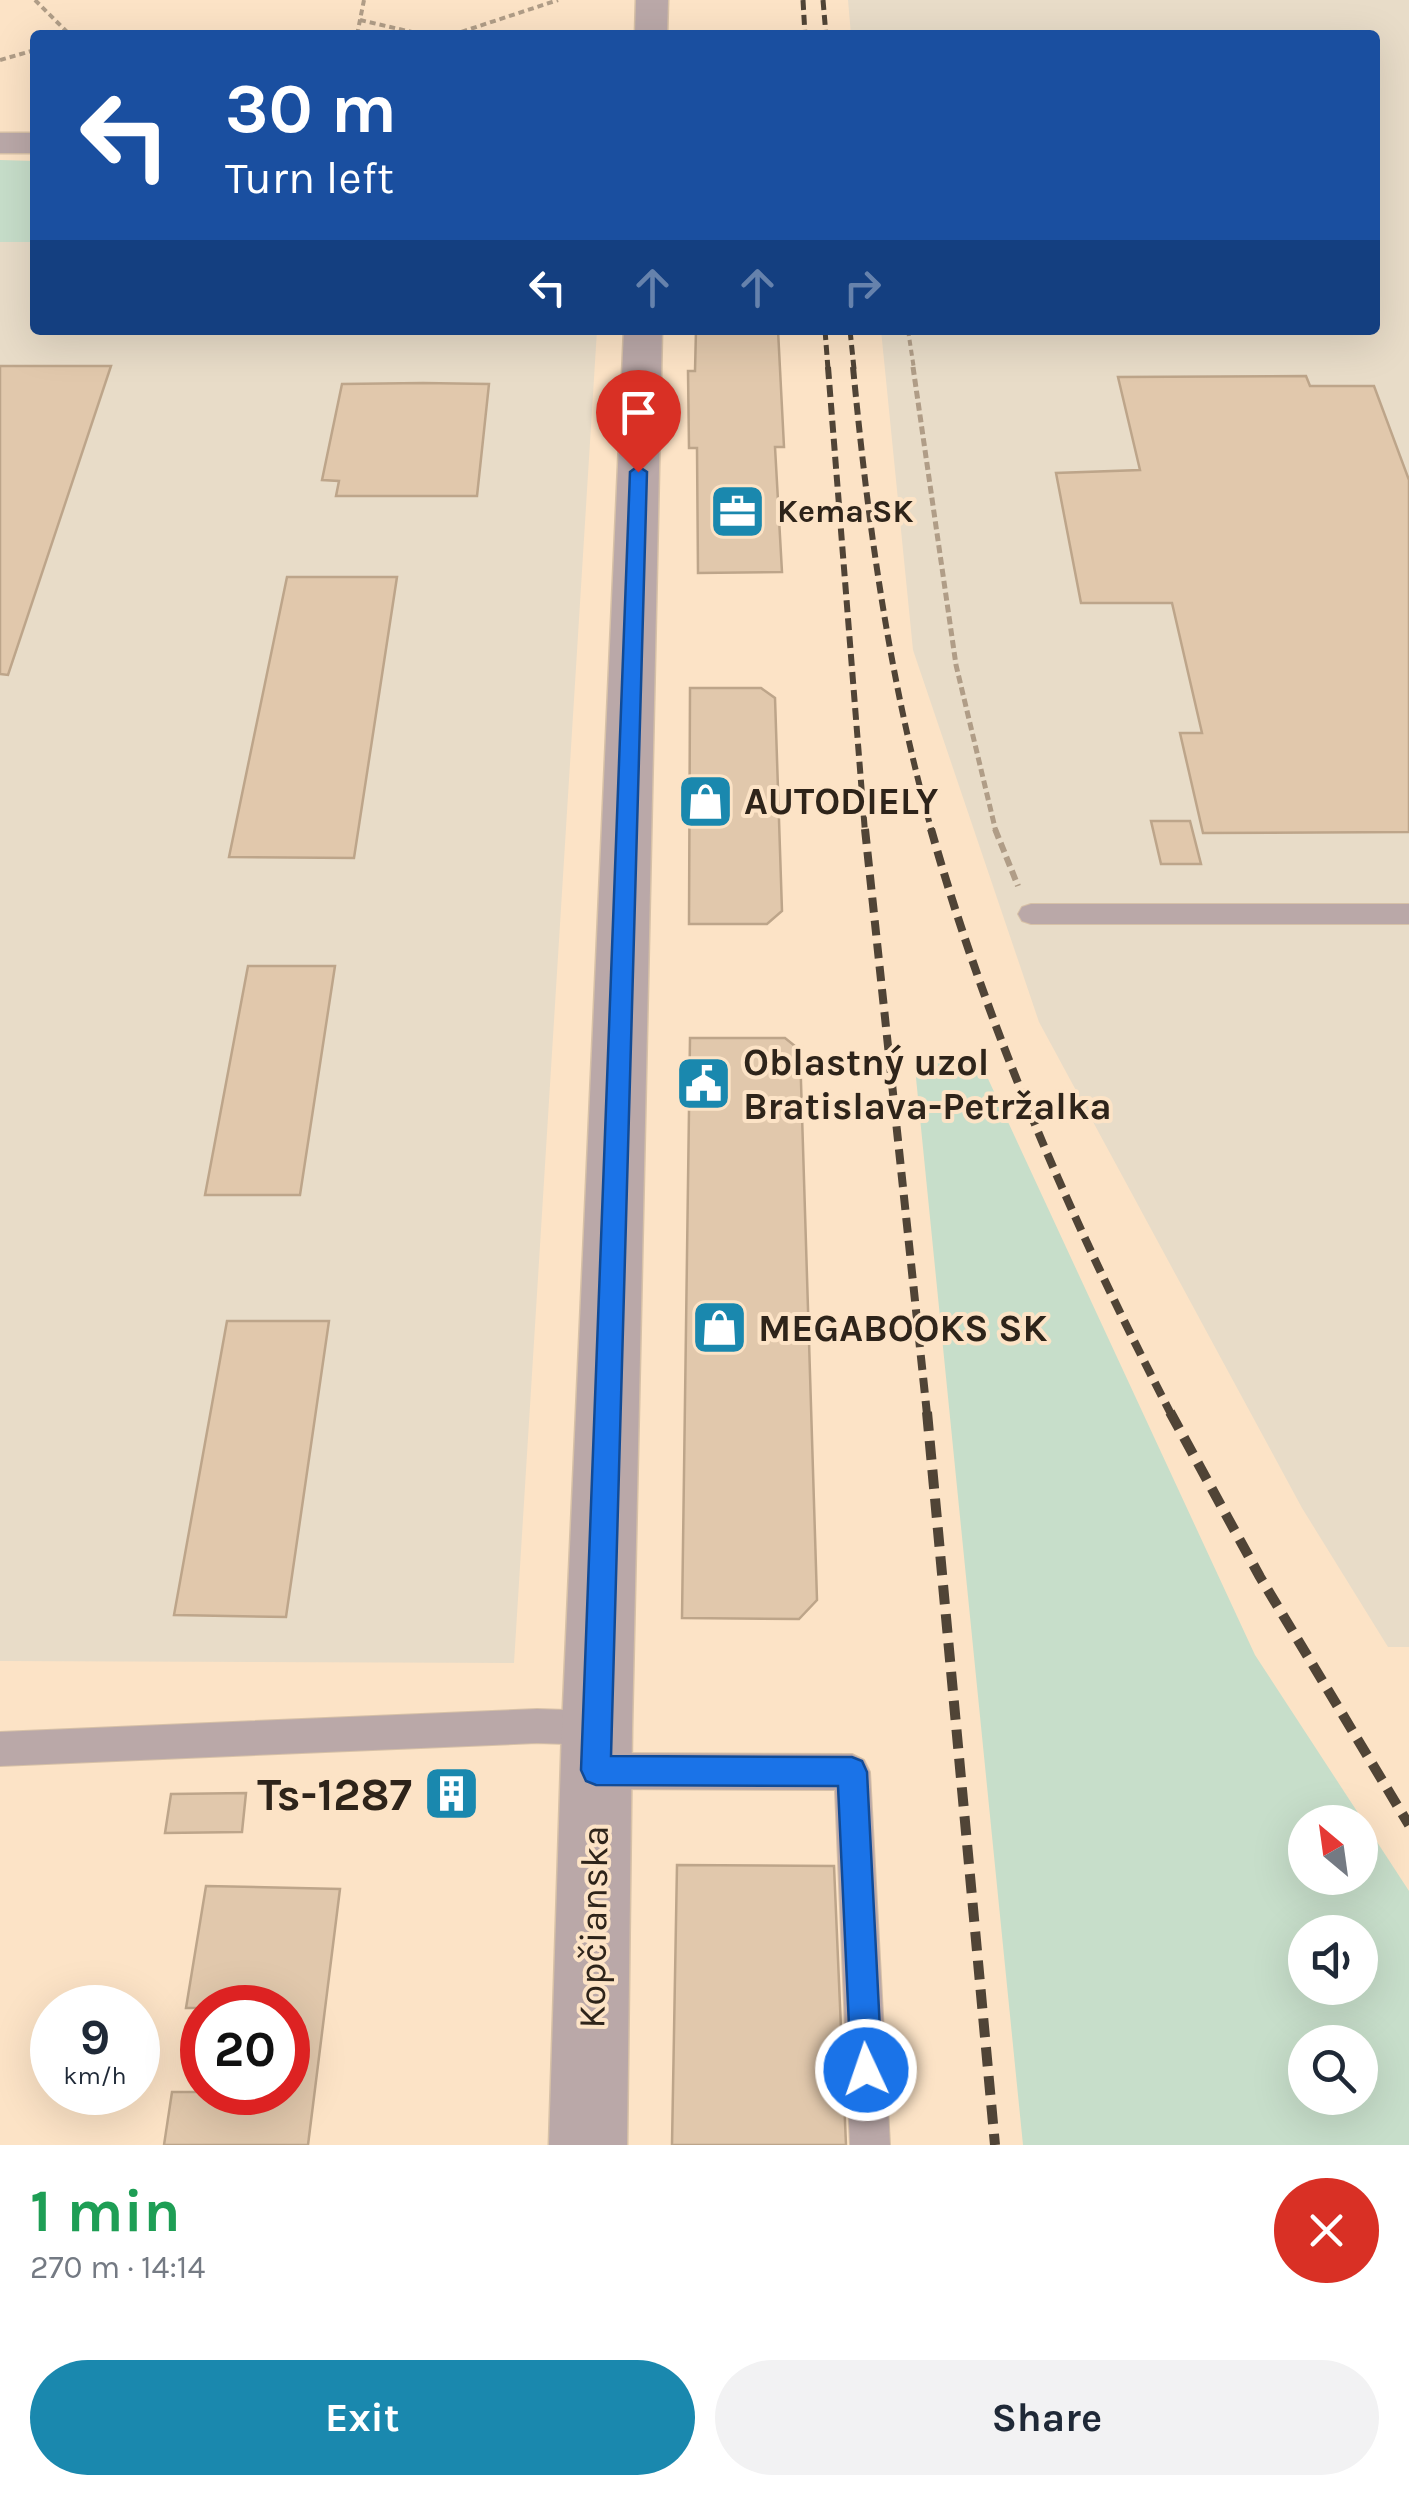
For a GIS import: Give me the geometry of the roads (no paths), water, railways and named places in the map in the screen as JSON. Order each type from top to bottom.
[{"type":"street","points":[[651,30],[652,0]]},
{"type":"street","points":[[0,143],[30,143]]},
{"type":"street","name":"Kopčianska","points":[[588,2145],[643,335]]},
{"type":"lane","points":[[1031,914],[1409,914]]},
{"type":"lane","points":[[0,1750],[537,1726],[597,1749],[852,1772],[870,2145]]},
{"type":"railway","points":[[803,0],[805,30]]},
{"type":"railway","points":[[823,0],[826,30]]},
{"type":"railway","points":[[825,335],[828,369]]},
{"type":"railway","points":[[851,335],[854,369]]},
{"type":"railway","points":[[828,367],[865,832]]},
{"type":"railway","points":[[853,367],[882,601],[904,717],[932,832]]},
{"type":"railway","points":[[865,829],[927,1414]]},
{"type":"railway","points":[[931,829],[979,980],[1036,1128],[1170,1412]]},
{"type":"railway","points":[[927,1412],[995,2145]]},
{"type":"railway","points":[[1170,1412],[1260,1577],[1409,1825]]},
{"type":"place","name":"Kema SK","points":[[738,511]]},
{"type":"place","name":"AUTODIELY","points":[[705,801]]},
{"type":"place","name":"Oblastný uzol Bratislava-Petržalka","points":[[704,1084]]},
{"type":"place","name":"MEGABOOKS SK","points":[[719,1328]]},
{"type":"place","name":"Ts-1287","points":[[451,1794]]}]
